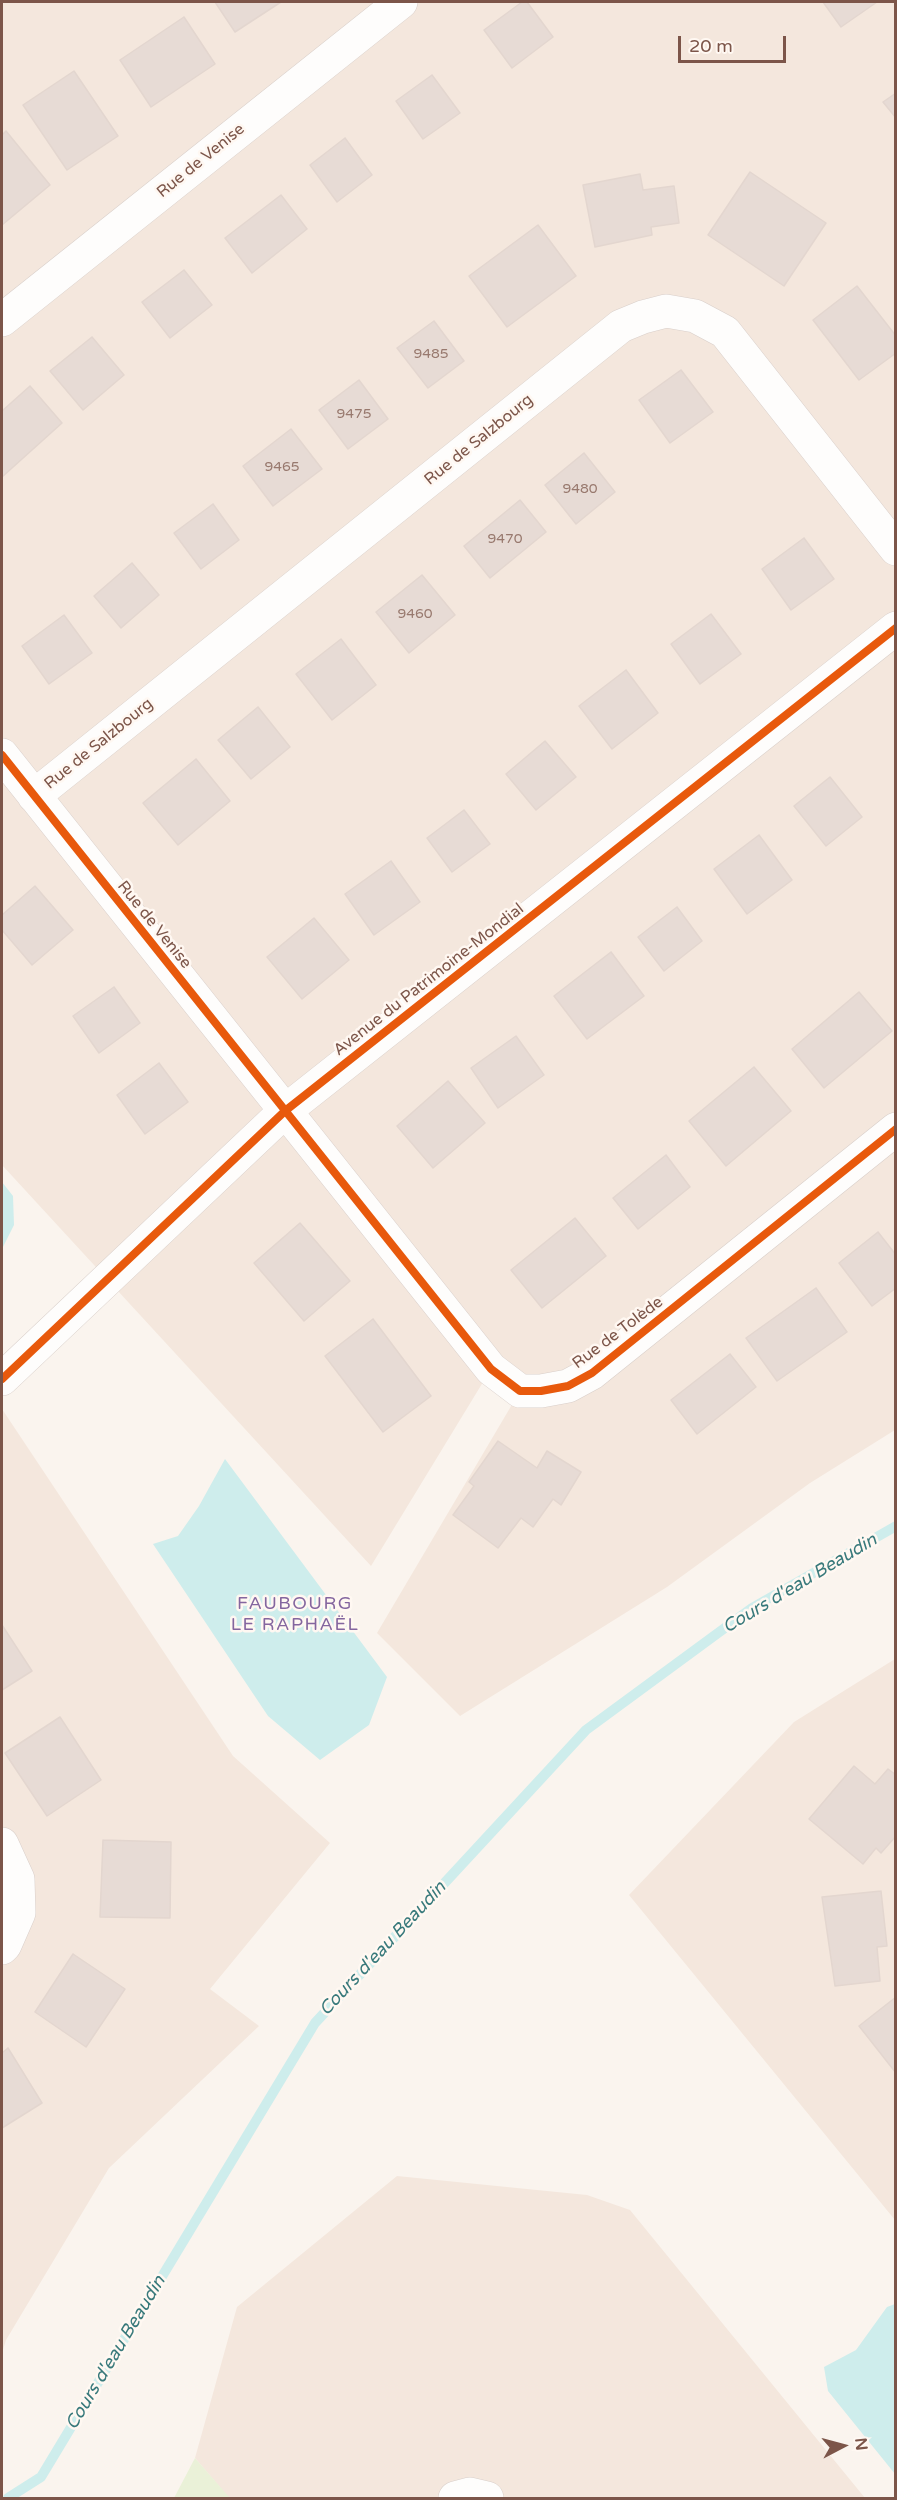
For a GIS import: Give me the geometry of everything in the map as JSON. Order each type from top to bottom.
[{"type":"street","name":"Rue de Venise","points":[[2,320],[401,2]]},
{"type":"street","name":"Rue de Salzbourg","points":[[34,796],[621,327],[666,310],[695,316],[725,332],[896,549]]},
{"type":"street","name":"Avenue du Patrimoine-Mondial","points":[[2,1379],[285,1110],[896,628]]},
{"type":"street","name":"Rue de Venise","points":[[2,755],[285,1110]]},
{"type":"street","name":"Rue de Tolède","points":[[285,1110],[491,1369],[520,1391],[541,1391],[568,1386],[592,1373],[896,1130]]},
{"type":"street","points":[[2,1844],[18,1879],[20,1912],[2,1948]]},
{"type":"street","points":[[455,2499],[470,2494],[487,2499]]},
{"type":"shaded area","points":[[2,2],[895,2],[895,1430],[810,1483],[667,1587],[460,1716],[377,1633],[520,1391],[491,1369],[371,1566],[2,1165]]},
{"type":"shaded area","points":[[2,1409],[233,1756],[330,1843],[210,1989],[259,2026],[109,2168],[6,2340],[2,2353]]},
{"type":"shaded area","points":[[895,1659],[895,2220],[629,1895],[794,1722]]},
{"type":"shaded area","points":[[397,2176],[587,2195],[630,2210],[865,2498],[229,2498],[195,2458],[237,2307]]},
{"type":"green space","points":[[195,2458],[230,2498],[174,2498]]},
{"type":"water","points":[[2,1182],[13,1196],[14,1225],[2,1249]]},
{"type":"water","points":[[225,1459],[387,1677],[369,1725],[320,1760],[268,1716],[153,1544],[178,1536],[199,1506]]},
{"type":"water","points":[[896,2304],[895,2474],[828,2391],[824,2367],[856,2350],[887,2307]]},
{"type":"building","points":[[215,2],[281,2],[235,32]]},
{"type":"building","points":[[522,2],[527,2],[553,37],[512,68],[484,30]]},
{"type":"building","points":[[823,2],[877,2],[841,27]]},
{"type":"building","points":[[184,17],[215,64],[151,107],[120,60]]},
{"type":"building","points":[[74,71],[118,136],[67,170],[23,105]]},
{"type":"building","points":[[432,75],[460,113],[423,139],[396,101]]},
{"type":"building","points":[[896,93],[896,118],[883,102]]},
{"type":"building","points":[[6,131],[50,185],[2,225],[2,135]]},
{"type":"building","points":[[345,138],[372,175],[337,202],[310,165]]},
{"type":"building","points":[[750,172],[826,223],[784,286],[708,235]]},
{"type":"building","points":[[640,174],[643,190],[674,186],[679,223],[651,227],[652,235],[595,247],[583,185]]},
{"type":"building","points":[[281,195],[307,229],[252,273],[225,238]]},
{"type":"building","points":[[538,225],[576,276],[507,327],[469,276]]},
{"type":"building","points":[[184,270],[212,305],[170,338],[142,302]]},
{"type":"building","points":[[857,286],[896,336],[896,353],[859,380],[813,320]]},
{"type":"building","points":[[434,321],[464,361],[428,388],[397,348]]},
{"type":"building","points":[[92,337],[124,375],[83,410],[50,371]]},
{"type":"building","points":[[681,370],[713,412],[670,443],[639,400]]},
{"type":"building","points":[[359,380],[388,419],[348,449],[319,410]]},
{"type":"building","points":[[30,386],[62,423],[2,477],[2,411]]},
{"type":"building","points":[[291,429],[322,469],[273,506],[243,466]]},
{"type":"building","points":[[584,453],[615,492],[576,524],[545,485]]},
{"type":"building","points":[[520,500],[546,532],[490,578],[464,546]]},
{"type":"building","points":[[213,504],[239,540],[201,569],[174,533]]},
{"type":"building","points":[[804,538],[834,579],[791,610],[762,569]]},
{"type":"building","points":[[132,563],[159,595],[121,628],[94,596]]},
{"type":"building","points":[[422,575],[455,615],[409,653],[376,612]]},
{"type":"building","points":[[711,614],[741,654],[700,684],[671,644]]},
{"type":"building","points":[[64,615],[92,653],[49,684],[22,646]]},
{"type":"building","points":[[341,639],[376,685],[332,720],[296,674]]},
{"type":"building","points":[[626,670],[658,713],[612,749],[579,706]]},
{"type":"building","points":[[258,707],[290,747],[251,779],[218,740]]},
{"type":"building","points":[[545,741],[576,777],[536,810],[506,774]]},
{"type":"building","points":[[196,759],[230,801],[178,845],[143,803]]},
{"type":"building","points":[[830,777],[862,817],[826,846],[794,806]]},
{"type":"building","points":[[464,810],[490,844],[452,872],[427,838]]},
{"type":"building","points":[[759,835],[792,880],[747,914],[714,869]]},
{"type":"building","points":[[391,861],[420,902],[374,935],[345,894]]},
{"type":"building","points":[[35,886],[73,930],[32,965],[2,930],[2,915]]},
{"type":"building","points":[[677,907],[702,941],[664,971],[638,937]]},
{"type":"building","points":[[314,918],[349,960],[302,999],[267,957]]},
{"type":"building","points":[[611,952],[644,996],[587,1039],[554,996]]},
{"type":"building","points":[[114,987],[140,1023],[99,1053],[73,1016]]},
{"type":"building","points":[[859,992],[892,1031],[824,1088],[792,1049]]},
{"type":"building","points":[[516,1036],[544,1075],[498,1108],[471,1068]]},
{"type":"building","points":[[159,1063],[188,1102],[145,1134],[117,1095]]},
{"type":"building","points":[[754,1067],[791,1111],[726,1166],[689,1121]]},
{"type":"building","points":[[448,1081],[485,1123],[433,1168],[397,1126]]},
{"type":"building","points":[[666,1155],[690,1187],[638,1229],[613,1198]]},
{"type":"building","points":[[575,1218],[606,1256],[542,1308],[511,1270]]},
{"type":"building","points":[[300,1223],[350,1281],[304,1321],[254,1263]]},
{"type":"building","points":[[878,1232],[896,1255],[896,1288],[872,1306],[839,1263]]},
{"type":"building","points":[[816,1288],[847,1332],[777,1381],[746,1338]]},
{"type":"building","points":[[373,1319],[431,1396],[383,1432],[325,1356]]},
{"type":"building","points":[[730,1354],[756,1387],[697,1434],[671,1400]]},
{"type":"building","points":[[498,1441],[537,1468],[547,1451],[581,1472],[561,1505],[553,1499],[533,1527],[521,1518],[498,1548],[453,1515],[474,1486],[469,1482]]},
{"type":"building","points":[[2,1625],[32,1671],[2,1690]]},
{"type":"building","points":[[60,1717],[101,1780],[47,1816],[5,1753]]},
{"type":"building","points":[[854,1766],[875,1784],[888,1769],[896,1775],[896,1836],[881,1853],[876,1848],[863,1864],[809,1819]]},
{"type":"building","points":[[103,1840],[171,1842],[170,1918],[100,1917]]},
{"type":"building","points":[[881,1891],[887,1946],[877,1947],[880,1981],[835,1986],[822,1897]]},
{"type":"building","points":[[73,1954],[125,1989],[86,2047],[35,2012]]},
{"type":"building","points":[[896,1997],[896,2073],[859,2026]]},
{"type":"building","points":[[8,2048],[42,2103],[2,2128],[2,2053]]},
{"type":"waterway","name":"Cours d'eau Beaudin","points":[[8,2498],[41,2477],[315,2023],[586,1730],[752,1608],[896,1526]]},
{"type":"cycle path","points":[[2,1379],[285,1111],[896,628]]},
{"type":"cycle path","points":[[2,755],[491,1369],[520,1391],[541,1391],[568,1386],[592,1373],[896,1129]]},
{"type":"district","name":"FAUBOURG LE RAPHAËL","points":[[295,1614]]}]
